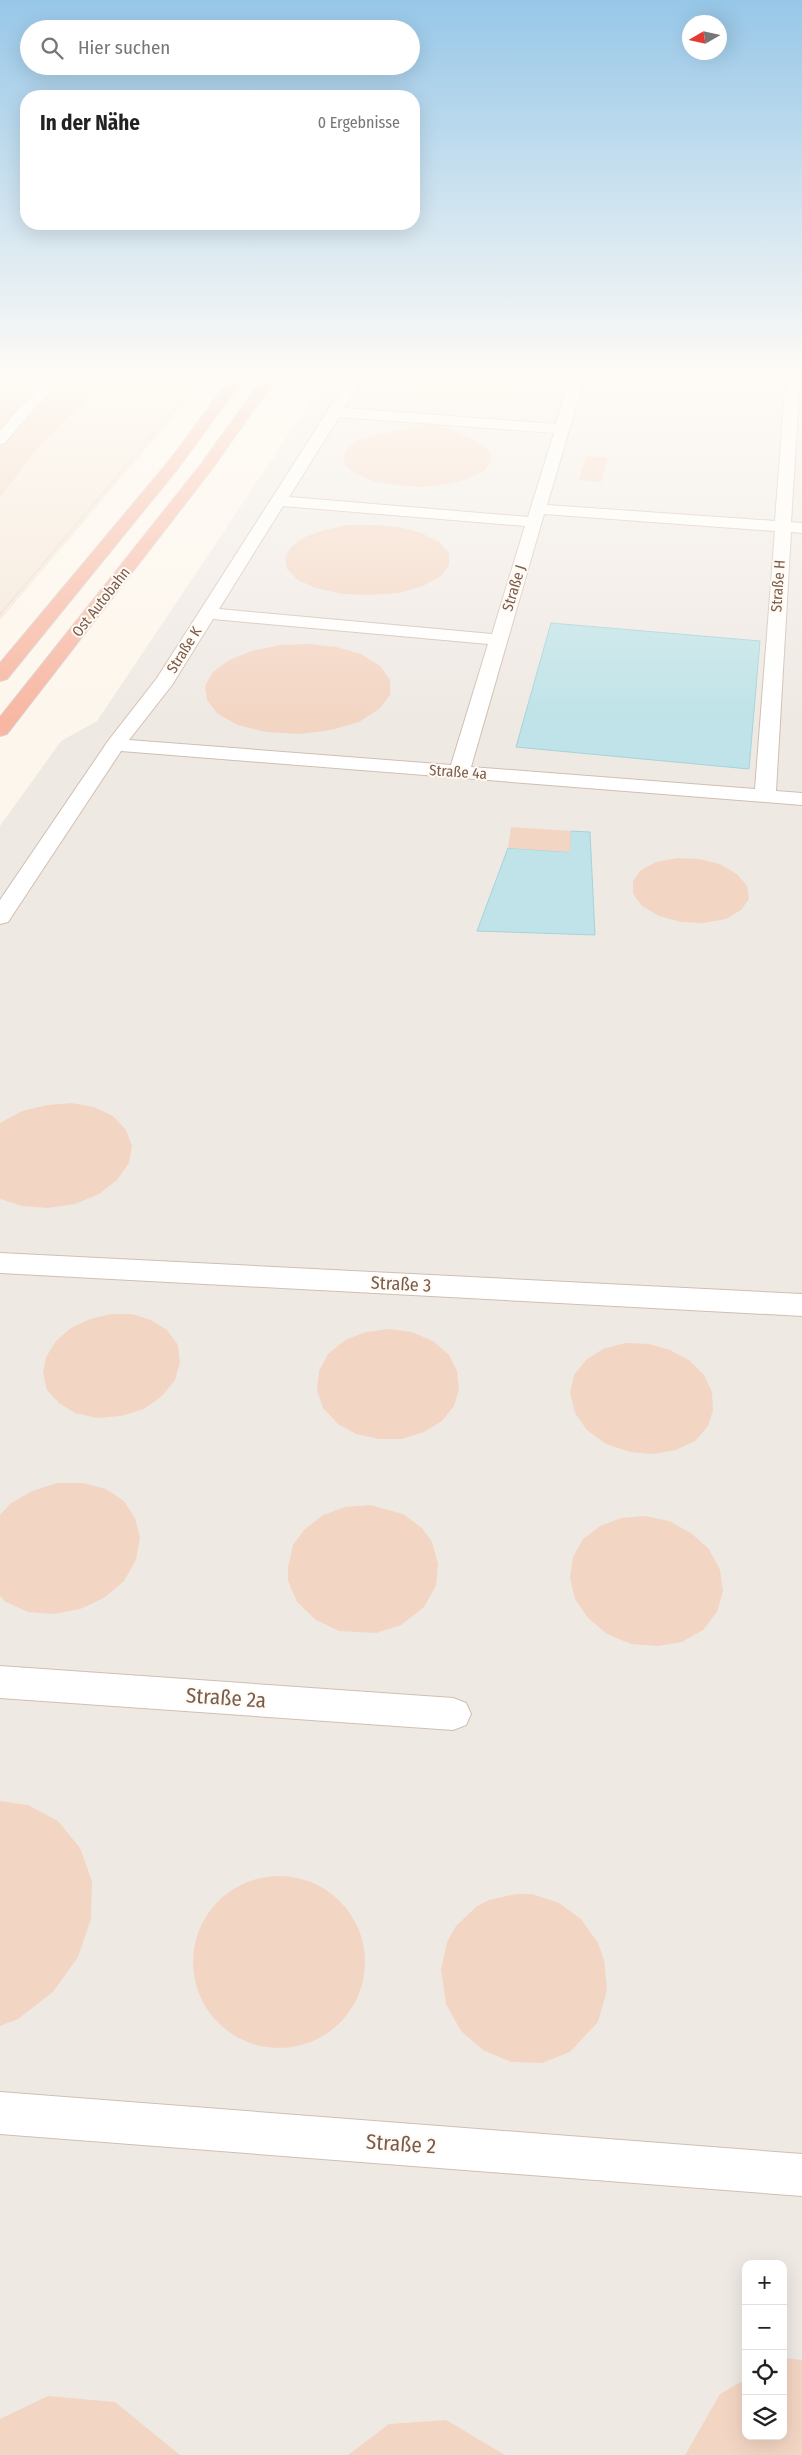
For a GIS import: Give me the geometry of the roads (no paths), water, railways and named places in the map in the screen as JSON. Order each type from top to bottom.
[{"type":"highway","name":"Ost Autobahn","points":[[0,675],[152,491]]},
{"type":"highway","name":"Ost Autobahn","points":[[0,730],[188,491]]},
{"type":"street","name":"Straße K","points":[[0,917],[115,745],[165,680],[285,491]]},
{"type":"street","name":"Straße J","points":[[458,772],[543,491]]},
{"type":"street","name":"Straße H","points":[[765,796],[785,491]]},
{"type":"street","points":[[278,501],[802,528]]},
{"type":"street","points":[[207,614],[498,640]]},
{"type":"street","name":"Straße 4a","points":[[115,745],[802,799]]},
{"type":"street","name":"Straße 3","points":[[0,1263],[802,1305]]},
{"type":"street","name":"Straße 2a","points":[[0,1682],[453,1714]]},
{"type":"street","name":"Straße 2","points":[[0,2113],[802,2175]]},
{"type":"water","points":[[551,623],[760,641],[749,769],[516,747]]},
{"type":"water","points":[[571,831],[590,832],[595,935],[477,931],[508,848],[569,852]]}]
